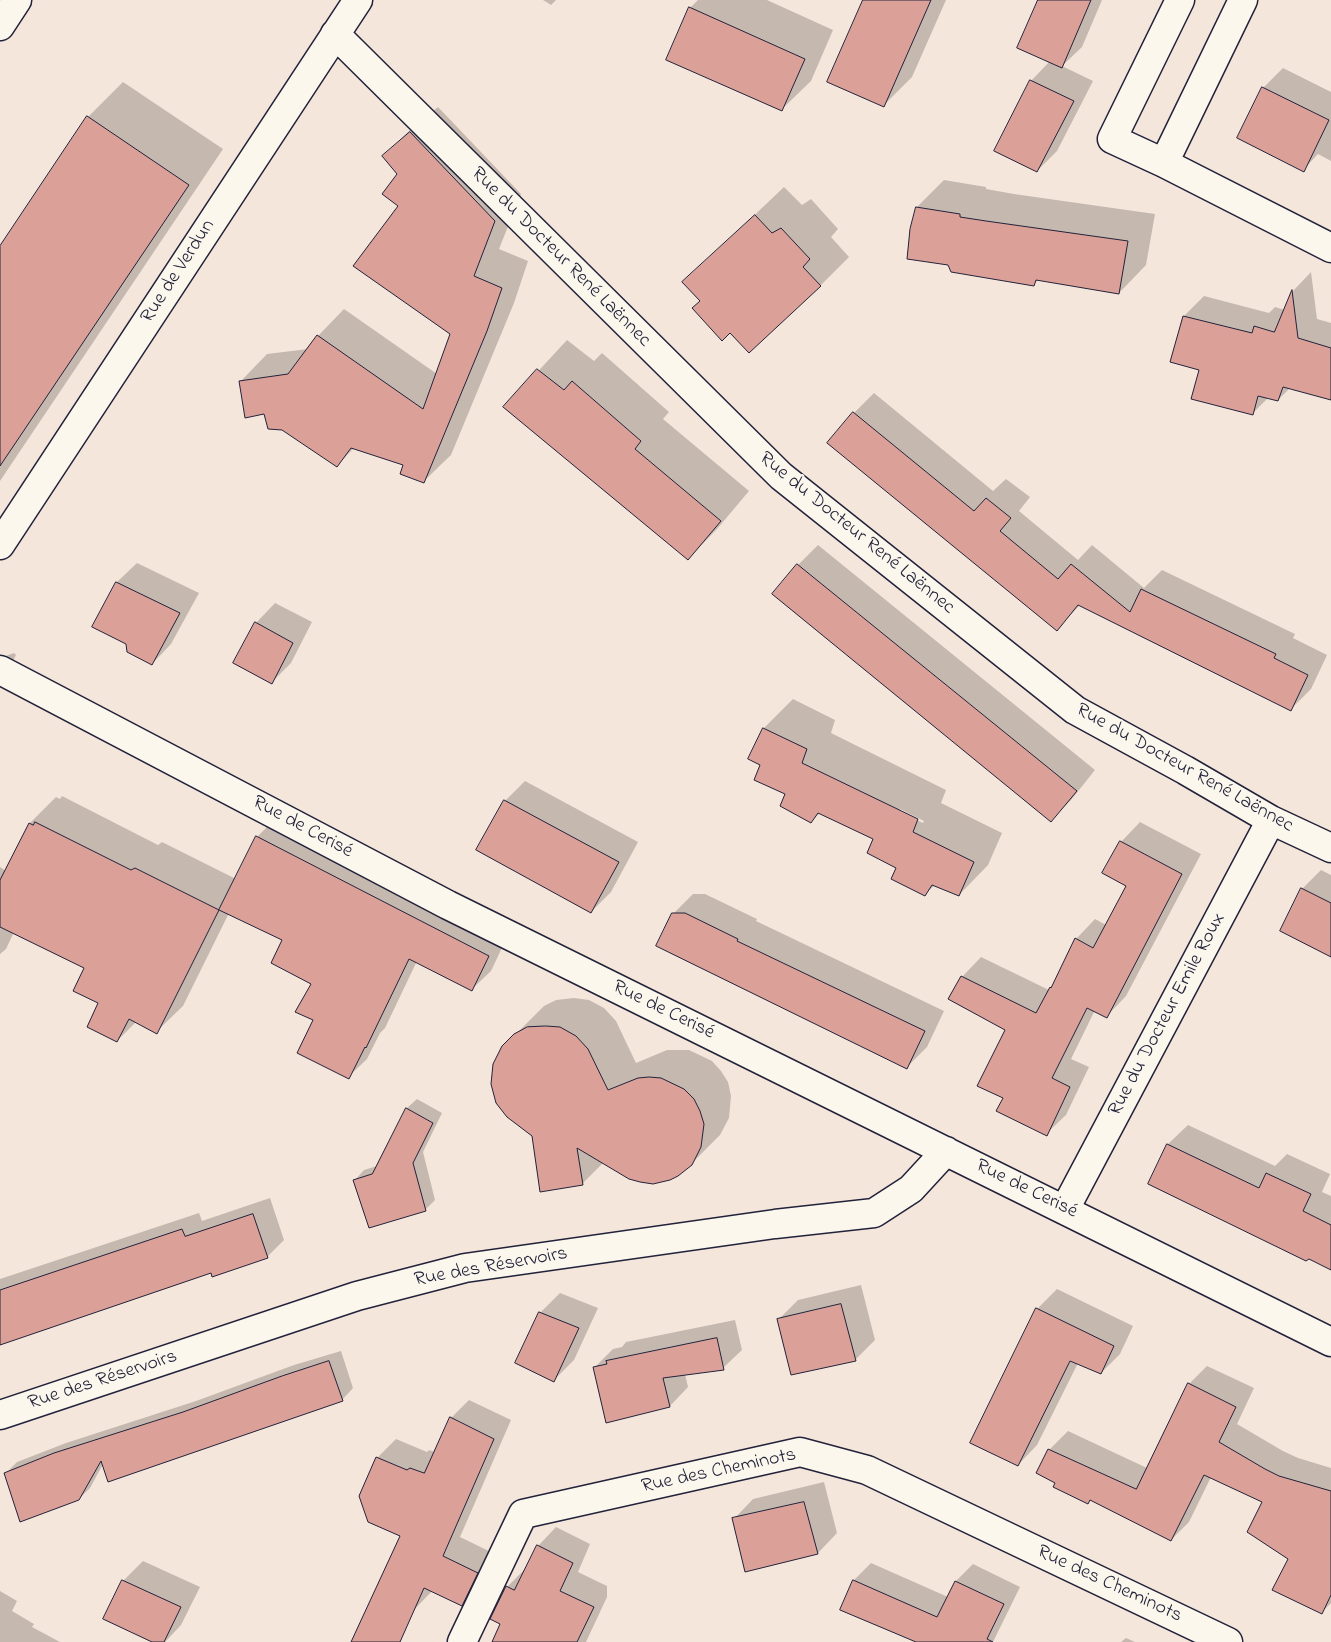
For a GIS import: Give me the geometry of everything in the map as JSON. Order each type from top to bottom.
[{"type":"street","points":[[0,26],[17,0]]},
{"type":"street","name":"Rue de Verdun","points":[[0,545],[358,0]]},
{"type":"street","points":[[1180,0],[1112,139],[1164,163],[1331,248]]},
{"type":"street","points":[[1164,163],[1243,0]]},
{"type":"street","name":"Rue du Docteur René Laënnec","points":[[335,34],[781,476],[1075,710],[1185,770],[1271,820],[1331,848]]},
{"type":"street","name":"Rue de Cerisé","points":[[0,670],[439,900],[1331,1342]]},
{"type":"street","name":"Rue du Docteur Emile Roux","points":[[1065,1209],[1271,820]]},
{"type":"street","name":"Rue des Réservoirs","points":[[0,1415],[357,1296],[465,1268],[775,1224],[874,1213],[911,1189],[946,1151]]},
{"type":"street","name":"Rue des Cheminots","points":[[462,1642],[523,1514],[800,1452],[867,1470],[1228,1642]]},
{"type":"building","points":[[863,0],[931,0],[884,107],[827,82]]},
{"type":"building","points":[[1038,0],[1091,0],[1062,68],[1017,48]]},
{"type":"building","points":[[689,7],[805,59],[782,111],[666,60]]},
{"type":"building","points":[[1030,80],[1074,101],[1037,172],[994,151]]},
{"type":"building","points":[[1262,87],[1329,120],[1304,172],[1237,138]]},
{"type":"building","points":[[87,116],[189,185],[0,466],[0,246]]},
{"type":"building","points":[[410,132],[495,221],[474,276],[502,288],[487,331],[424,483],[400,474],[403,465],[351,448],[337,467],[282,430],[268,429],[264,414],[245,418],[239,381],[288,374],[317,335],[423,409],[450,334],[353,266],[398,206],[382,194],[397,174],[382,156]]},
{"type":"building","points":[[916,207],[960,214],[960,217],[1128,241],[1119,294],[1036,280],[1034,286],[951,272],[948,265],[907,259],[910,229]]},
{"type":"building","points":[[755,215],[772,233],[781,228],[810,259],[803,267],[821,286],[749,353],[730,333],[722,341],[692,308],[700,301],[682,282]]},
{"type":"building","points":[[1292,290],[1298,338],[1331,348],[1331,400],[1283,387],[1278,401],[1258,396],[1253,415],[1191,399],[1199,370],[1170,362],[1183,316],[1252,333],[1254,326],[1274,332]]},
{"type":"building","points":[[537,369],[564,390],[572,381],[641,441],[635,449],[721,521],[688,560],[503,407]]},
{"type":"building","points":[[853,412],[974,511],[986,498],[1011,518],[1000,531],[1058,579],[1071,564],[1130,612],[1141,589],[1276,654],[1274,658],[1308,675],[1291,711],[1078,605],[1057,631],[827,443]]},
{"type":"building","points":[[797,564],[1077,791],[1051,822],[772,594]]},
{"type":"building","points":[[116,582],[180,613],[152,665],[127,652],[126,644],[92,627]]},
{"type":"building","points":[[255,622],[293,643],[272,684],[233,663]]},
{"type":"building","points":[[763,728],[807,749],[802,763],[918,819],[913,832],[974,862],[959,896],[932,885],[925,896],[891,879],[896,868],[867,853],[873,839],[818,813],[811,823],[780,806],[785,794],[754,780],[760,765],[748,759]]},
{"type":"building","points":[[504,800],[619,862],[591,913],[476,850]]},
{"type":"building","points":[[35,822],[131,870],[135,868],[219,910],[157,1034],[129,1019],[117,1042],[87,1027],[98,1003],[73,991],[84,968],[0,927],[0,880],[29,823],[33,825]]},
{"type":"building","points":[[256,836],[489,956],[472,991],[409,959],[349,1079],[297,1053],[313,1020],[295,1012],[311,984],[271,963],[282,940],[219,910]]},
{"type":"building","points":[[1120,841],[1182,874],[1107,1018],[1087,1008],[1052,1078],[1070,1087],[1047,1136],[996,1111],[1003,1098],[977,1086],[1005,1030],[948,999],[961,976],[1036,1013],[1051,988],[1075,938],[1093,948],[1126,886],[1102,873]]},
{"type":"building","points":[[1301,888],[1331,903],[1331,957],[1280,931]]},
{"type":"building","points":[[672,913],[685,913],[738,939],[737,941],[925,1031],[907,1069],[656,946]]},
{"type":"building","points":[[527,1027],[560,1027],[576,1036],[588,1049],[608,1090],[638,1078],[649,1077],[661,1078],[684,1089],[694,1099],[704,1124],[701,1147],[692,1165],[670,1180],[653,1184],[629,1179],[577,1148],[583,1185],[540,1192],[532,1136],[507,1117],[496,1103],[491,1084],[493,1064],[502,1046],[514,1034]]},
{"type":"building","points":[[406,1108],[433,1123],[413,1163],[426,1211],[369,1228],[353,1180],[372,1174]]},
{"type":"building","points":[[1167,1144],[1259,1188],[1266,1173],[1311,1194],[1303,1211],[1331,1225],[1331,1270],[1309,1259],[1306,1261],[1148,1184]]},
{"type":"building","points":[[253,1214],[268,1258],[212,1277],[211,1273],[0,1345],[0,1290],[182,1229],[185,1236]]},
{"type":"building","points":[[841,1304],[856,1361],[791,1375],[777,1319]]},
{"type":"building","points":[[1036,1308],[1114,1346],[1101,1374],[1070,1361],[1018,1466],[970,1443]]},
{"type":"building","points":[[539,1312],[579,1328],[554,1382],[515,1363]]},
{"type":"building","points":[[717,1338],[724,1370],[663,1378],[670,1407],[606,1423],[593,1367],[607,1364],[606,1361]]},
{"type":"building","points":[[329,1361],[343,1401],[108,1482],[101,1461],[79,1500],[20,1522],[4,1473],[54,1453],[183,1412]]},
{"type":"building","points":[[1188,1383],[1236,1407],[1219,1442],[1279,1476],[1331,1491],[1331,1595],[1322,1614],[1272,1590],[1288,1559],[1247,1532],[1262,1502],[1204,1475],[1171,1541],[1090,1500],[1088,1504],[1053,1487],[1055,1483],[1036,1473],[1048,1449],[1136,1489]]},
{"type":"building","points":[[450,1417],[494,1439],[443,1556],[478,1573],[462,1606],[424,1588],[400,1642],[351,1642],[400,1536],[368,1522],[359,1496],[376,1457],[407,1470],[410,1468],[424,1473]]},
{"type":"building","points":[[804,1502],[818,1554],[745,1572],[732,1518]]},
{"type":"building","points":[[537,1545],[573,1563],[560,1591],[594,1607],[577,1642],[492,1642],[500,1624],[490,1619],[506,1586],[514,1590]]},
{"type":"building","points":[[122,1580],[181,1607],[164,1642],[152,1642],[103,1619]]},
{"type":"building","points":[[853,1580],[937,1617],[955,1581],[1004,1604],[987,1639],[993,1642],[916,1642],[840,1610]]}]
